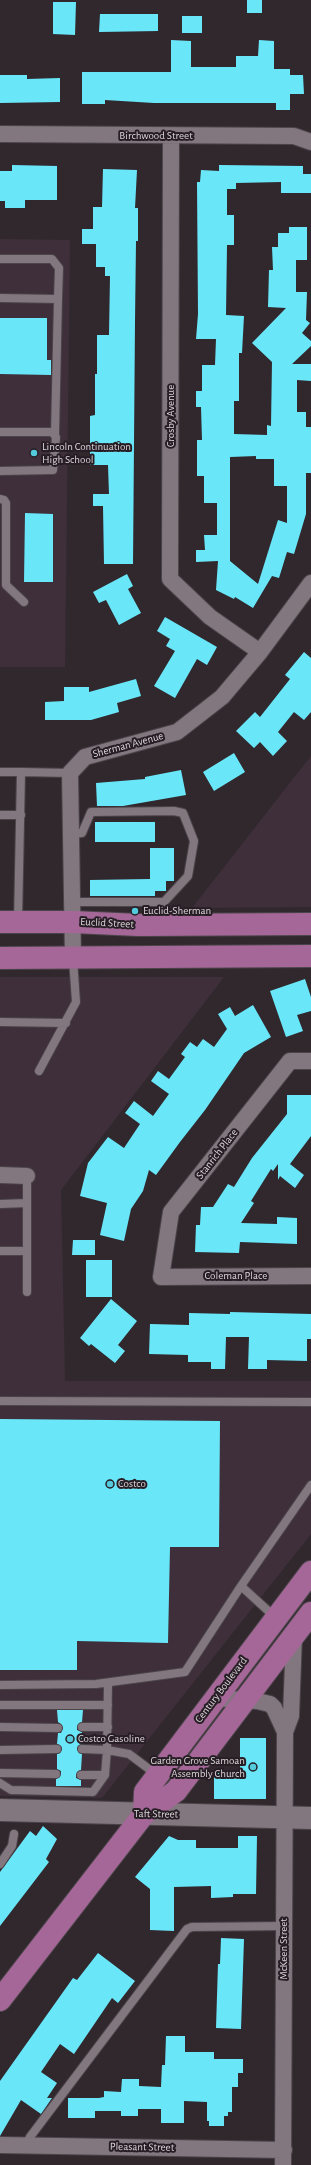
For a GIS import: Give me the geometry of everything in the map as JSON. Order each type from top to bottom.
[{"type":"main road","name":"Euclid Street","points":[[9,922],[72,912],[138,925],[311,924]]},
{"type":"main road","points":[[0,958],[311,956]]},
{"type":"main road","name":"Century Boulevard","points":[[144,1814],[145,1792],[311,1572]]},
{"type":"main road","points":[[0,2000],[144,1814],[176,1791],[311,1613]]},
{"type":"street","name":"Birchwood Street","points":[[0,134],[294,136],[311,142]]},
{"type":"street","name":"Crosby Avenue","points":[[171,136],[170,579],[210,617],[260,652]]},
{"type":"street","name":"Sherman Avenue","points":[[70,773],[85,757],[177,732],[222,697],[260,652],[311,583]]},
{"type":"street","points":[[70,773],[73,958]]},
{"type":"street","name":"Stanrich Place","points":[[161,1276],[171,1212],[290,1061],[311,1061]]},
{"type":"street","points":[[0,1175],[26,1176]]},
{"type":"street","name":"Coleman Place","points":[[161,1276],[311,1276]]},
{"type":"street","name":"McKeen Street","points":[[283,2157],[285,1732],[291,1716],[294,1636]]},
{"type":"street","name":"McKeen Street","points":[[216,1698],[270,1704],[274,1708],[285,1732]]},
{"type":"street","name":"Taft Street","points":[[0,1810],[311,1818]]},
{"type":"street","name":"Pleasant Street","points":[[0,2145],[283,2157]]},
{"type":"lane","points":[[0,259],[52,259],[59,268],[53,470],[0,470]]},
{"type":"lane","points":[[0,298],[58,299]]},
{"type":"lane","points":[[0,432],[52,432],[55,434]]},
{"type":"lane","points":[[0,499],[6,503],[6,585],[24,602]]},
{"type":"lane","points":[[0,772],[70,773]]},
{"type":"lane","points":[[9,922],[21,815],[21,772]]},
{"type":"lane","points":[[70,834],[82,833],[91,812],[174,811],[183,813],[194,841],[188,876],[164,902],[72,912]]},
{"type":"lane","points":[[0,815],[21,815]]},
{"type":"lane","points":[[39,1070],[66,1023],[76,1002],[73,958]]},
{"type":"lane","points":[[0,1022],[66,1023]]},
{"type":"lane","points":[[26,1176],[28,1292]]},
{"type":"lane","points":[[0,1204],[27,1204]]},
{"type":"lane","points":[[0,1251],[27,1251]]},
{"type":"lane","points":[[0,1401],[311,1402]]},
{"type":"lane","points":[[0,1685],[108,1683],[185,1672],[241,1586],[311,1485]]},
{"type":"lane","points":[[241,1586],[276,1618]]},
{"type":"lane","points":[[0,1783],[11,1790],[92,1792],[105,1775],[108,1727],[108,1683]]},
{"type":"lane","points":[[0,1705],[108,1706]]},
{"type":"lane","points":[[0,1727],[58,1728]]},
{"type":"lane","points":[[82,1727],[108,1727]]},
{"type":"lane","points":[[82,1749],[107,1750],[129,1754],[157,1775]]},
{"type":"lane","points":[[0,1750],[57,1750]]},
{"type":"lane","points":[[0,1773],[56,1774]]},
{"type":"lane","points":[[81,1775],[105,1775]]},
{"type":"lane","points":[[0,1864],[12,1846],[14,1834]]},
{"type":"lane","points":[[26,2145],[34,2131],[187,1929],[192,1927],[284,1926]]},
{"type":"shaded area","name":"Lincoln Continuation High School","points":[[0,239],[70,240],[65,667],[0,667]]},
{"type":"shaded area","points":[[311,756],[311,907],[192,908],[289,784]]},
{"type":"shaded area","points":[[0,977],[224,977],[61,1190],[65,1381],[311,1381],[311,1534],[102,1798],[0,1796]]},
{"type":"building","points":[[247,0],[262,0],[262,13],[247,13]]},
{"type":"building","points":[[53,2],[76,2],[75,35],[53,34]]},
{"type":"building","points":[[100,14],[158,14],[158,31],[99,32]]},
{"type":"building","points":[[182,16],[202,16],[202,33],[182,33]]},
{"type":"building","points":[[171,40],[191,41],[191,67],[236,67],[236,56],[258,56],[259,40],[274,41],[274,69],[290,69],[290,75],[303,75],[304,94],[290,94],[290,110],[276,110],[276,103],[154,103],[105,100],[105,104],[82,104],[82,72],[171,72]]},
{"type":"building","points":[[0,75],[27,75],[27,79],[60,78],[60,102],[0,103]]},
{"type":"building","points":[[12,165],[57,166],[57,200],[25,200],[25,208],[5,208],[5,201],[0,201],[0,171],[12,171]]},
{"type":"building","points":[[219,165],[303,166],[303,174],[311,174],[311,193],[281,193],[281,182],[236,183],[236,189],[227,189],[227,215],[234,215],[234,245],[227,245],[226,315],[244,316],[242,353],[239,353],[239,401],[234,401],[234,434],[267,435],[267,425],[271,426],[272,362],[252,343],[286,308],[268,307],[269,270],[273,270],[272,247],[278,247],[278,233],[289,233],[289,227],[307,227],[307,260],[296,260],[296,292],[307,292],[306,320],[310,323],[302,333],[311,341],[311,346],[292,364],[311,364],[311,381],[297,380],[297,412],[306,412],[306,427],[311,427],[311,473],[306,473],[306,514],[294,554],[287,552],[279,578],[272,576],[253,608],[235,597],[234,599],[216,590],[218,561],[196,562],[196,550],[205,550],[204,535],[217,535],[217,503],[204,503],[204,476],[197,476],[197,440],[202,440],[201,407],[196,407],[196,391],[202,391],[202,365],[215,365],[216,339],[196,339],[198,314],[197,182],[200,182],[201,170],[219,171]],"holes":[[[256,456],[256,459],[274,459],[274,486],[287,486],[287,523],[278,520],[258,584],[230,561],[230,457]]]},
{"type":"building","points":[[103,169],[137,170],[135,208],[138,208],[138,241],[136,241],[133,564],[104,564],[103,506],[93,506],[93,494],[109,494],[108,465],[90,465],[90,416],[95,415],[97,335],[109,335],[110,276],[105,276],[105,267],[96,267],[96,244],[82,244],[82,229],[93,229],[93,207],[102,207]]},
{"type":"building","points":[[0,318],[47,318],[47,360],[51,360],[51,375],[0,374]]},
{"type":"building","points":[[25,513],[53,514],[53,582],[24,582]]},
{"type":"building","points":[[127,574],[133,586],[128,589],[141,613],[119,625],[106,600],[99,603],[93,592]]},
{"type":"building","points":[[165,617],[217,647],[207,665],[197,659],[175,698],[154,686],[175,651],[166,646],[170,639],[157,631]]},
{"type":"building","points":[[304,652],[311,658],[311,712],[304,720],[294,712],[278,732],[287,741],[273,756],[260,742],[254,748],[236,731],[255,712],[260,717],[290,679],[285,675]]},
{"type":"building","points":[[136,679],[141,696],[117,703],[119,712],[91,720],[45,720],[45,702],[64,701],[64,687],[89,687],[89,692]]},
{"type":"building","points":[[234,753],[245,772],[214,791],[203,772]]},
{"type":"building","points":[[181,770],[186,795],[123,806],[97,806],[96,783],[145,779],[145,777]]},
{"type":"building","points":[[95,822],[155,822],[155,842],[95,842]]},
{"type":"building","points":[[150,848],[174,848],[174,881],[166,881],[166,891],[155,891],[155,896],[90,896],[90,880],[150,879]]},
{"type":"building","points":[[305,979],[311,997],[311,1011],[297,1015],[303,1031],[286,1037],[270,991]]},
{"type":"building","points":[[253,1005],[271,1037],[244,1053],[205,1110],[156,1175],[149,1170],[143,1191],[131,1209],[124,1241],[100,1235],[107,1203],[80,1196],[88,1163],[108,1137],[124,1148],[140,1124],[125,1113],[134,1101],[153,1116],[169,1094],[151,1081],[158,1071],[169,1079],[185,1057],[181,1054],[190,1042],[197,1047],[203,1039],[214,1047],[227,1029],[218,1014],[230,1007],[235,1016]]},
{"type":"building","points":[[287,1095],[311,1095],[311,1136],[290,1164],[304,1175],[295,1188],[280,1176],[278,1180],[278,1164],[273,1171],[271,1169],[251,1201],[254,1203],[241,1223],[277,1224],[277,1217],[297,1218],[297,1244],[240,1242],[239,1253],[195,1252],[196,1225],[200,1225],[201,1207],[213,1207],[228,1184],[234,1187],[252,1158],[287,1114]]},
{"type":"building","points":[[73,1240],[95,1240],[95,1255],[72,1255]]},
{"type":"building","points":[[86,1260],[112,1260],[112,1297],[86,1297]]},
{"type":"building","points":[[111,1299],[137,1321],[118,1345],[125,1351],[115,1363],[91,1344],[89,1346],[80,1338]]},
{"type":"building","points":[[230,1312],[311,1314],[311,1339],[307,1339],[307,1361],[267,1360],[267,1369],[248,1369],[249,1337],[226,1337],[225,1369],[211,1369],[211,1362],[188,1362],[188,1355],[149,1354],[150,1324],[189,1325],[189,1313],[230,1314]]},
{"type":"building","name":"Costco","points":[[0,1419],[220,1421],[219,1547],[170,1547],[168,1643],[77,1641],[77,1670],[0,1670]]},
{"type":"building","name":"Costco Gasoline","points":[[57,1710],[83,1710],[82,1722],[77,1727],[77,1730],[82,1732],[82,1744],[78,1746],[77,1749],[82,1754],[81,1770],[76,1775],[76,1778],[81,1780],[81,1786],[56,1786],[56,1779],[61,1774],[61,1771],[57,1769],[57,1754],[60,1753],[62,1749],[61,1746],[57,1744],[58,1733],[61,1733],[63,1728],[58,1722]]},
{"type":"building","points":[[240,1738],[266,1738],[266,1799],[214,1799],[214,1773],[240,1772]]},
{"type":"building","points":[[43,1826],[57,1839],[46,1859],[49,1862],[0,1926],[0,1872],[30,1831],[36,1836]]},
{"type":"building","points":[[169,1836],[178,1840],[196,1840],[196,1848],[238,1848],[238,1836],[257,1836],[256,1894],[233,1894],[233,1897],[211,1898],[211,1886],[174,1887],[174,1931],[150,1930],[150,1889],[135,1877]]},
{"type":"building","points":[[221,1938],[244,1939],[241,2029],[216,2028],[218,1964],[220,1964]]},
{"type":"building","points":[[98,1953],[135,1981],[118,2003],[112,1998],[74,2054],[60,2044],[41,2072],[57,2083],[47,2098],[52,2098],[41,2114],[21,2100],[0,2136],[0,2081],[73,1978],[77,1980]]},
{"type":"building","points":[[166,2036],[185,2036],[185,2052],[214,2052],[214,2059],[243,2059],[243,2073],[238,2073],[238,2087],[232,2087],[232,2112],[228,2112],[228,2116],[224,2116],[224,2126],[209,2126],[209,2121],[207,2121],[207,2102],[184,2101],[184,2123],[161,2123],[161,2109],[138,2109],[138,2116],[121,2116],[121,2111],[95,2111],[95,2118],[68,2118],[68,2098],[99,2098],[104,2097],[104,2091],[121,2092],[122,2079],[139,2079],[139,2086],[161,2087],[162,2065],[165,2065]]},
{"type":"place","name":"Lincoln Continuation High School","points":[[34,453]]},
{"type":"place","name":"Euclid-Sherman","points":[[135,911]]},
{"type":"place","name":"Costco","points":[[110,1484]]},
{"type":"place","name":"Costco Gasoline","points":[[70,1739]]},
{"type":"place","name":"Garden Grove Samoan Assembly Church","points":[[253,1767]]}]
